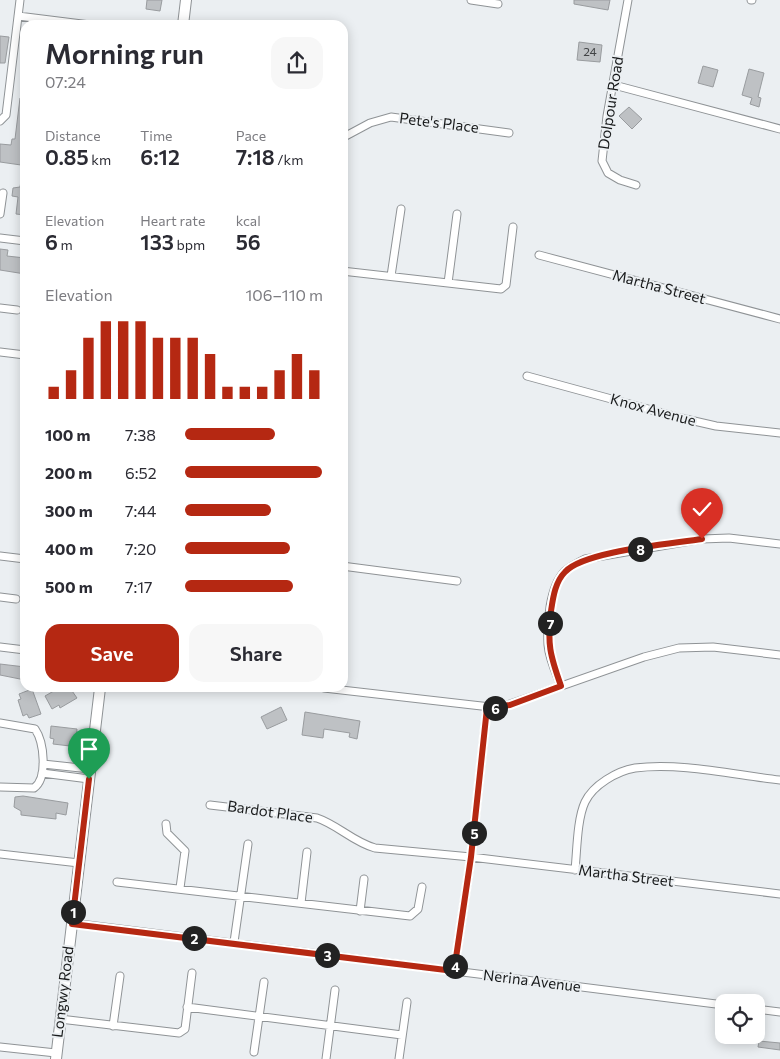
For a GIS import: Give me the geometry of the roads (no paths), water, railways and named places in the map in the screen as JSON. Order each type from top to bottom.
[{"type":"street","points":[[0,121],[6,115],[20,0]]},
{"type":"street","points":[[183,20],[186,0]]},
{"type":"street","points":[[472,0],[498,4]]},
{"type":"street","name":"Dolpour Road","points":[[628,0],[607,116],[602,165],[613,177],[636,184]]},
{"type":"street","points":[[18,16],[50,20]]},
{"type":"street","points":[[614,85],[780,129]]},
{"type":"street","name":"Pete's Place","points":[[348,135],[370,123],[391,117],[509,133]]},
{"type":"street","points":[[0,214],[3,193]]},
{"type":"street","points":[[391,276],[401,210]]},
{"type":"street","points":[[448,283],[457,214]]},
{"type":"street","points":[[348,272],[498,289],[506,285],[513,227]]},
{"type":"street","points":[[0,238],[20,240]]},
{"type":"street","name":"Martha Street","points":[[539,255],[780,319]]},
{"type":"street","points":[[0,308],[17,310]]},
{"type":"street","points":[[0,352],[20,354]]},
{"type":"street","name":"Knox Avenue","points":[[527,376],[716,426],[780,434]]},
{"type":"street","points":[[561,686],[549,654],[549,626],[553,597],[558,582],[572,566],[585,559],[702,539],[729,538],[780,544]]},
{"type":"street","points":[[0,556],[20,558]]},
{"type":"street","points":[[348,567],[457,581]]},
{"type":"street","points":[[0,597],[16,599]]},
{"type":"street","points":[[0,647],[20,649]]},
{"type":"street","points":[[348,691],[487,708],[510,705],[644,657],[679,648],[713,647],[780,655]]},
{"type":"street","name":"Longwy Road","points":[[56,1056],[100,692]]},
{"type":"street","points":[[454,971],[471,857],[487,708]]},
{"type":"street","points":[[0,723],[28,726],[35,730],[40,740],[43,764],[40,783],[34,788],[0,787]]},
{"type":"street","points":[[43,764],[90,774]]},
{"type":"street","points":[[575,870],[585,801],[596,788],[612,776],[633,768],[670,768],[780,780]]},
{"type":"street","points":[[42,773],[90,774]]},
{"type":"street","name":"Bardot Place","points":[[210,805],[317,818],[330,823],[360,844],[375,848],[471,857]]},
{"type":"street","points":[[166,824],[167,833],[185,851],[180,888]]},
{"type":"street","points":[[234,942],[248,844]]},
{"type":"street","points":[[300,904],[307,852]]},
{"type":"street","points":[[0,854],[79,863]]},
{"type":"street","name":"Martha Street","points":[[471,857],[780,894]]},
{"type":"street","points":[[360,911],[364,879]]},
{"type":"street","points":[[117,882],[180,888],[360,911],[414,915],[418,909],[422,887]]},
{"type":"street","name":"Nerina Avenue","points":[[72,924],[234,942],[715,1004]]},
{"type":"street","points":[[60,1019],[179,1033],[185,1029],[192,974]]},
{"type":"street","points":[[113,1026],[120,976]]},
{"type":"street","points":[[254,1052],[264,982]]},
{"type":"street","points":[[326,1059],[335,990]]},
{"type":"street","points":[[399,1059],[407,1002]]},
{"type":"street","points":[[187,1007],[402,1035]]},
{"type":"street","points":[[765,1010],[780,1012]]},
{"type":"street","points":[[0,1047],[56,1056]]}]
